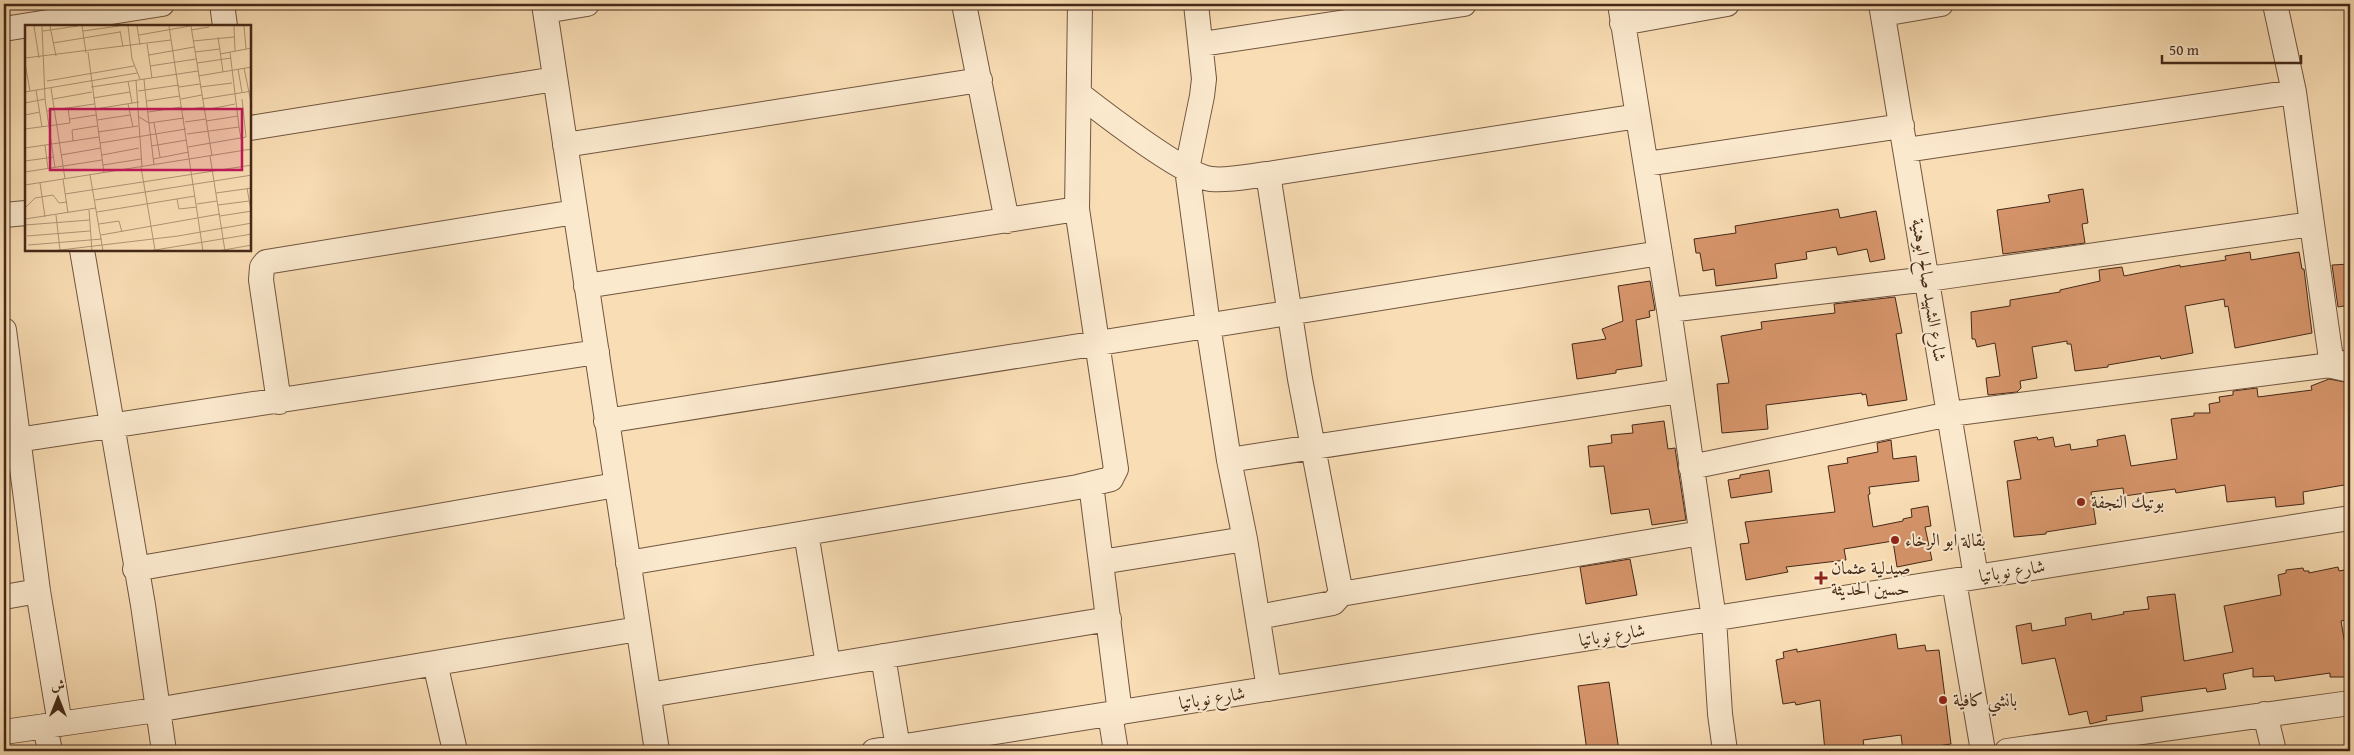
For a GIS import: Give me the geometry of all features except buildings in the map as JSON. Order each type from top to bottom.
[{"type":"street","points":[[4,29],[46,18],[162,4]]},
{"type":"street","points":[[222,4],[225,25]]},
{"type":"street","points":[[587,4],[544,7],[657,751]]},
{"type":"street","points":[[964,4],[1007,221]]},
{"type":"street","points":[[628,563],[1111,479],[1116,469],[1077,209],[1080,4]]},
{"type":"street","points":[[1196,4],[1202,44],[1202,96],[1188,169],[1228,460],[1245,539],[1269,689]]},
{"type":"street","points":[[1202,44],[1464,4]]},
{"type":"street","points":[[1725,751],[1720,714],[1714,619],[1669,310],[1621,13],[1728,4]]},
{"type":"street","points":[[1882,9],[1941,4]]},
{"type":"street","points":[[1691,467],[1950,414],[2344,366],[2312,224],[2294,92],[2275,4]]},
{"type":"street","name":"شارع الشهيد صالح ابوهنية","points":[[1882,9],[1950,414],[1983,751]]},
{"type":"street","points":[[251,128],[555,79]]},
{"type":"street","points":[[565,145],[980,80]]},
{"type":"street","points":[[1906,150],[2294,92]]},
{"type":"street","points":[[1079,94],[1109,118],[1188,169],[1209,179],[1268,174],[1638,116]]},
{"type":"street","points":[[1646,164],[1902,126]]},
{"type":"street","points":[[1268,174],[1312,446],[1341,594]]},
{"type":"street","points":[[586,286],[1077,209]]},
{"type":"street","points":[[279,402],[261,280],[262,267],[266,262],[575,212]]},
{"type":"street","points":[[4,215],[25,213]]},
{"type":"street","points":[[1669,310],[1928,279],[2312,224]]},
{"type":"street","points":[[82,251],[153,667],[156,710],[164,751]]},
{"type":"street","points":[[606,421],[1096,342],[1290,314],[1660,253]]},
{"type":"street","points":[[4,330],[11,441],[38,591],[52,725],[50,751]]},
{"type":"street","points":[[11,441],[279,402],[596,352]]},
{"type":"street","points":[[1228,460],[1680,390]]},
{"type":"street","points":[[1091,484],[1108,619],[1116,751]]},
{"type":"street","points":[[135,568],[616,485]]},
{"type":"street","name":"شارع نوباتيا","points":[[874,751],[2350,518]]},
{"type":"street","points":[[806,533],[828,665]]},
{"type":"street","points":[[1258,617],[1333,603],[1341,594],[1701,533]]},
{"type":"street","points":[[1101,562],[1245,539]]},
{"type":"street","points":[[4,596],[38,591]]},
{"type":"street","points":[[649,695],[1108,619]]},
{"type":"street","points":[[4,732],[156,710],[638,629]]},
{"type":"street","points":[[884,656],[898,748]]},
{"type":"street","points":[[435,663],[455,751]]},
{"type":"street","points":[[2007,751],[2350,703]]},
{"type":"street","points":[[2265,714],[2274,751]]},
{"type":"place","name":"بوتيك النجفة","points":[[2081,502]]},
{"type":"place","name":"بقالة ابو الرخاء","points":[[1895,540]]},
{"type":"place","name":"صيدلية عثمان حسين الحديثة","points":[[1821,578]]},
{"type":"place","name":"بانشي كافية","points":[[1943,700]]}]
